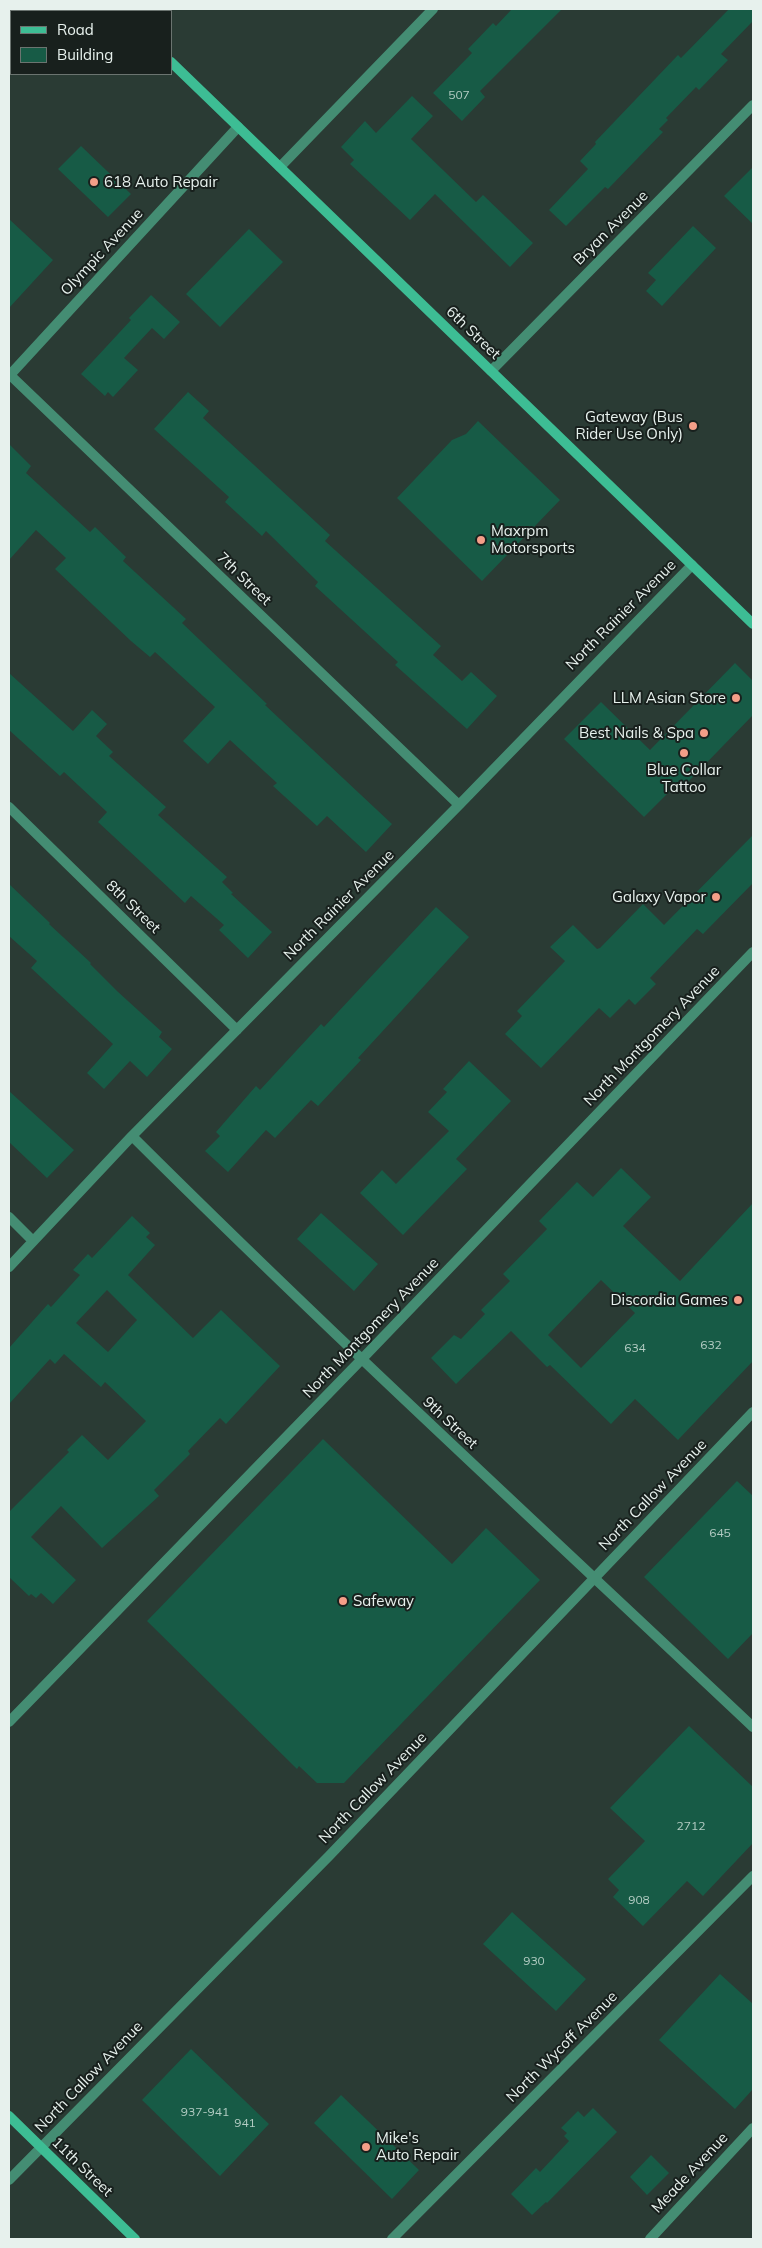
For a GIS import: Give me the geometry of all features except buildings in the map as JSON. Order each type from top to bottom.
[{"type":"main road","name":"6th Street","points":[[172,63],[753,624]]},
{"type":"main road","name":"11th Street","points":[[9,2116],[135,2239]]},
{"type":"street","points":[[280,167],[434,9]]},
{"type":"street","name":"Bryan Avenue","points":[[491,371],[753,105]]},
{"type":"street","name":"Olympic Avenue","points":[[9,375],[238,127]]},
{"type":"street","name":"7th Street","points":[[9,375],[459,805]]},
{"type":"street","name":"North Rainier Avenue","points":[[9,1267],[132,1136],[459,805],[692,565]]},
{"type":"street","name":"8th Street","points":[[9,806],[237,1030]]},
{"type":"street","name":"North Montgomery Avenue","points":[[9,1722],[361,1360],[753,952]]},
{"type":"street","name":"9th Street","points":[[132,1136],[361,1360],[753,1727]]},
{"type":"street","points":[[9,1217],[33,1241]]},
{"type":"street","name":"North Callow Avenue","points":[[9,2180],[329,1856],[753,1412]]},
{"type":"street","name":"North Wycoff Avenue","points":[[392,2239],[753,1876]]},
{"type":"street","name":"Meade Avenue","points":[[650,2239],[753,2128]]},
{"type":"place","name":"618 Auto Repair","points":[[94,182]]},
{"type":"place","name":"Gateway (Bus Rider Use Only)","points":[[693,426]]},
{"type":"place","name":"Maxrpm Motorsports","points":[[481,540]]},
{"type":"place","name":"LLM Asian Store","points":[[736,698]]},
{"type":"place","name":"Best Nails & Spa","points":[[704,733]]},
{"type":"place","name":"Blue Collar Tattoo","points":[[684,753]]},
{"type":"place","name":"Galaxy Vapor","points":[[716,897]]},
{"type":"place","name":"Discordia Games","points":[[738,1300]]},
{"type":"place","name":"Safeway","points":[[343,1601]]},
{"type":"place","name":"Mike's Auto Repair","points":[[366,2147]]}]
